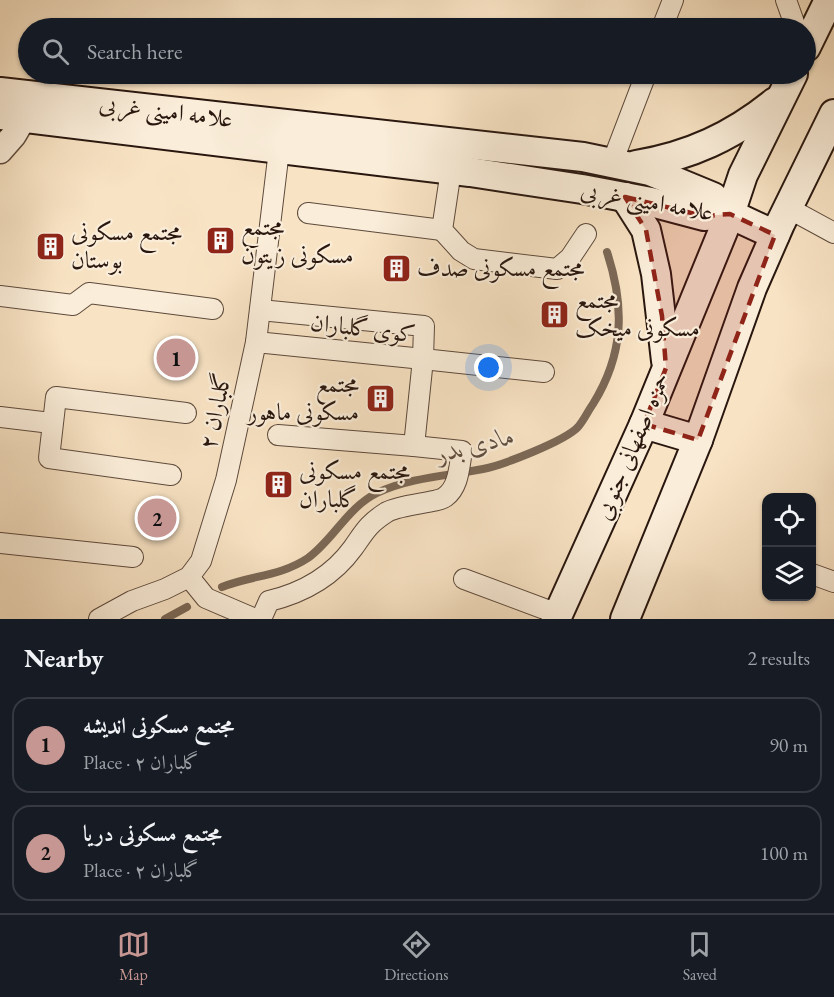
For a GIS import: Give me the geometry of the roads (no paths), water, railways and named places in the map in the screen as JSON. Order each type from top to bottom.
[{"type":"main road","points":[[816,27],[829,0]]},
{"type":"main road","points":[[620,165],[673,159],[744,127],[787,85]]},
{"type":"main road","name":"حمزه اصفهانی جنوبی","points":[[557,616],[644,424],[730,214],[743,175],[787,85]]},
{"type":"main road","name":"علامه امینی غربی","points":[[0,92],[583,157],[650,171],[712,197],[730,214]]},
{"type":"main road","points":[[625,619],[698,440],[752,288],[788,207],[834,114]]},
{"type":"main road","name":"علامه امینی غربی","points":[[12,117],[451,170],[625,197],[704,216],[730,214]]},
{"type":"main road","points":[[625,197],[646,230],[656,274],[666,368]]},
{"type":"main road","points":[[730,214],[775,235]]},
{"type":"main road","points":[[644,424],[698,440]]},
{"type":"street","points":[[666,18],[673,0]]},
{"type":"street","points":[[786,0],[792,18]]},
{"type":"street","points":[[620,165],[626,128],[642,84]]},
{"type":"street","points":[[0,151],[14,135],[12,117]]},
{"type":"street","name":"گلباران ۲","points":[[189,577],[201,561],[215,520],[256,342],[279,150]]},
{"type":"street","points":[[442,230],[451,170]]},
{"type":"street","points":[[788,207],[834,232]]},
{"type":"street","points":[[308,213],[442,230],[461,251],[474,259],[557,269],[570,258],[586,234]]},
{"type":"street","points":[[0,296],[73,305],[89,293],[213,309]]},
{"type":"street","points":[[260,310],[424,326],[423,358],[544,372]]},
{"type":"street","name":"کوی گلباران","points":[[256,342],[423,358],[414,446]]},
{"type":"street","points":[[171,475],[49,458],[51,423],[56,397],[186,413]]},
{"type":"street","points":[[0,417],[51,423]]},
{"type":"street","points":[[261,619],[269,601],[307,589],[338,566],[366,527],[390,511],[417,502],[443,499],[457,480],[462,451],[278,435]]},
{"type":"street","points":[[0,543],[133,557]]},
{"type":"street","points":[[816,575],[834,582]]},
{"type":"street","points":[[99,619],[132,601],[189,577],[221,612],[255,619]]},
{"type":"street","points":[[464,579],[557,616]]},
{"type":"waterway","name":"مادی بدر","points":[[222,587],[287,569],[308,558],[349,515],[377,493],[403,483],[483,469],[504,463],[548,445],[578,427],[603,385],[616,348],[619,311],[613,272],[607,252]]},
{"type":"waterway","name":"مادی بدر","points":[[165,619],[187,607]]},
{"type":"place","name":"مجتمع مسکونی زیتون","points":[[220,241]]},
{"type":"place","name":"مجتمع مسکونی بوستان","points":[[50,246]]},
{"type":"place","name":"مجتمع مسکونی صدف","points":[[396,268]]},
{"type":"place","name":"مجتمع مسکونی میخک","points":[[554,314]]},
{"type":"place","name":"مجتمع مسکونی اندیشه","points":[[176,358]]},
{"type":"place","name":"مجتمع مسکونی ماهور","points":[[380,398]]},
{"type":"place","name":"مجتمع مسکونی گلباران","points":[[278,485]]},
{"type":"place","name":"مجتمع مسکونی دریا","points":[[157,518]]}]
